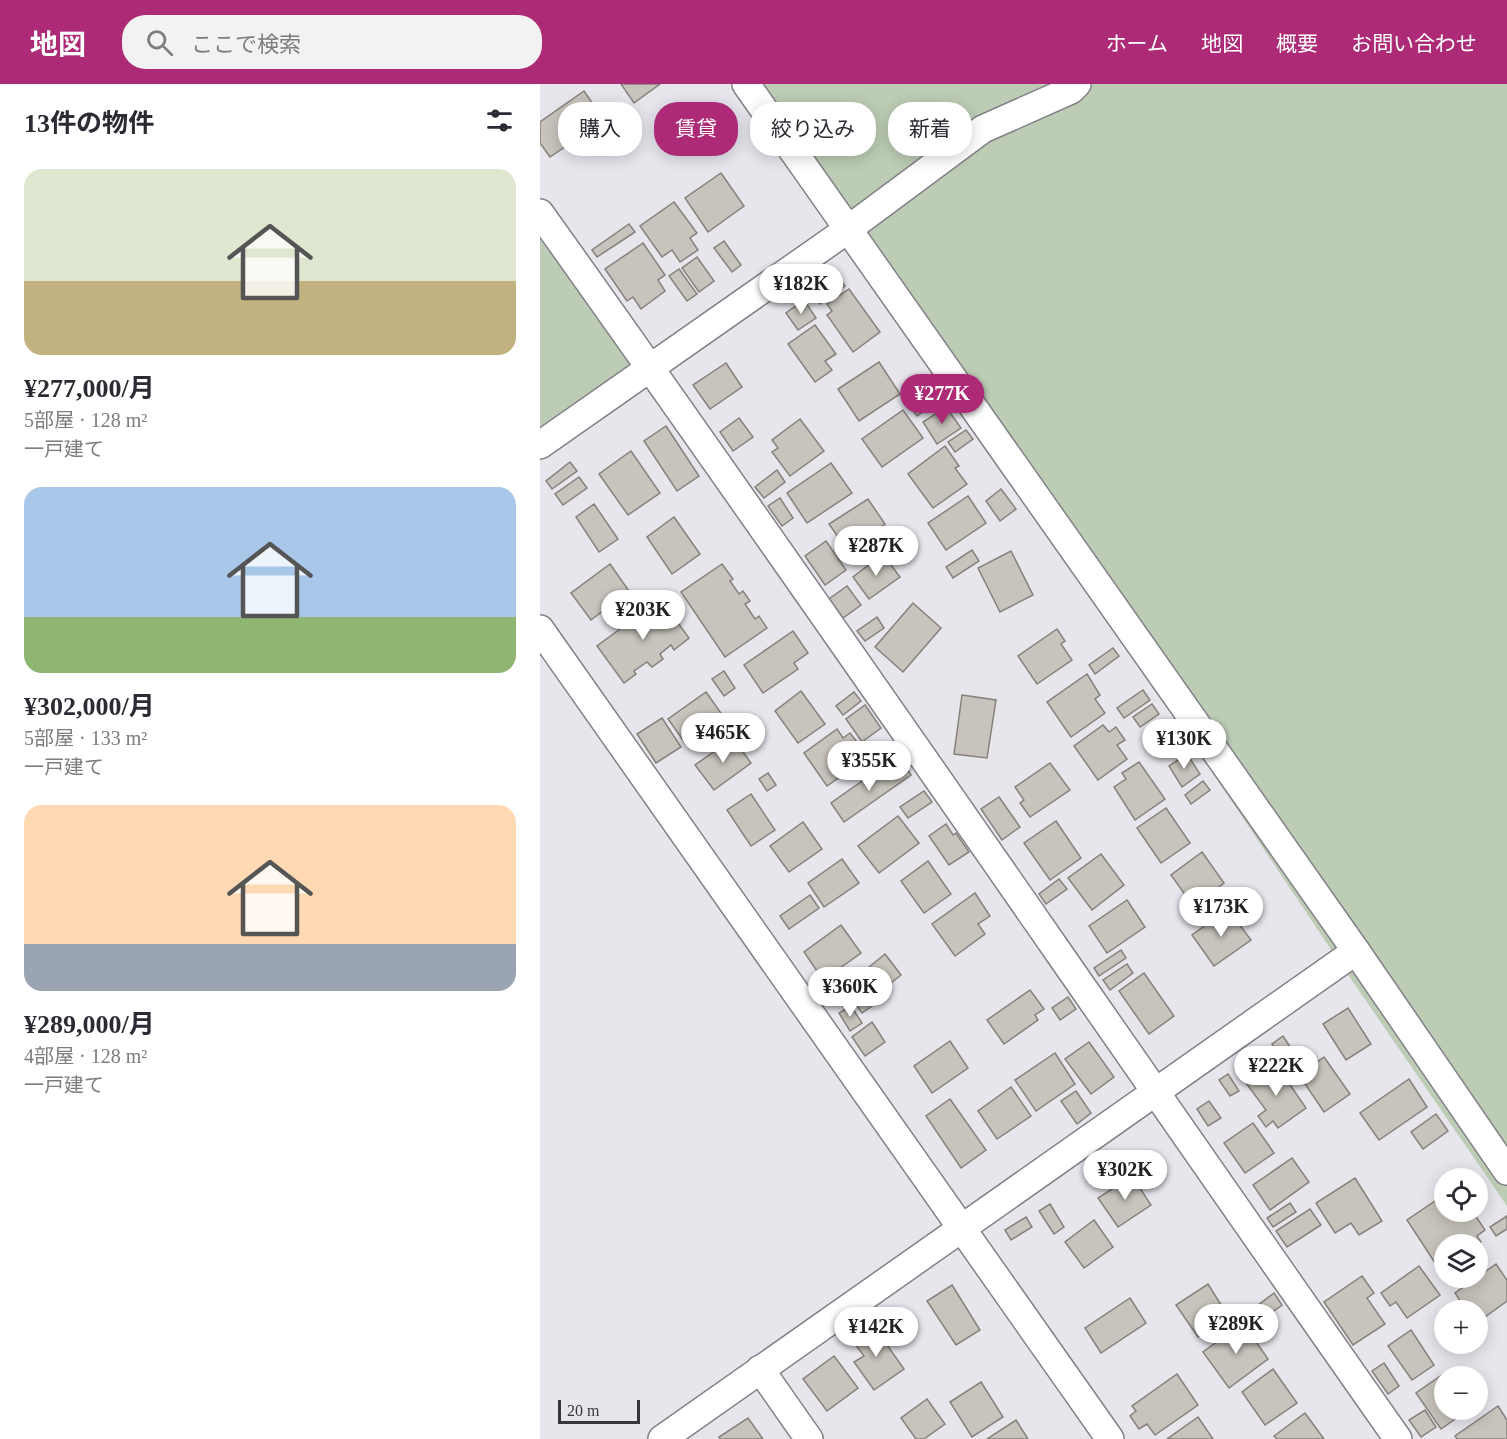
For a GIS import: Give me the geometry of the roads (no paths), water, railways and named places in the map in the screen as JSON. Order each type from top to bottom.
[{"type":"street","points":[[746,84],[1356,951],[1507,1171]]},
{"type":"street","points":[[540,445],[847,230],[983,129],[1071,90],[1077,84]]},
{"type":"street","points":[[540,213],[650,367],[1398,1439]]},
{"type":"street","points":[[540,629],[1110,1439]]},
{"type":"street","points":[[663,1439],[1356,951]]},
{"type":"street","points":[[760,1369],[809,1439]]}]
